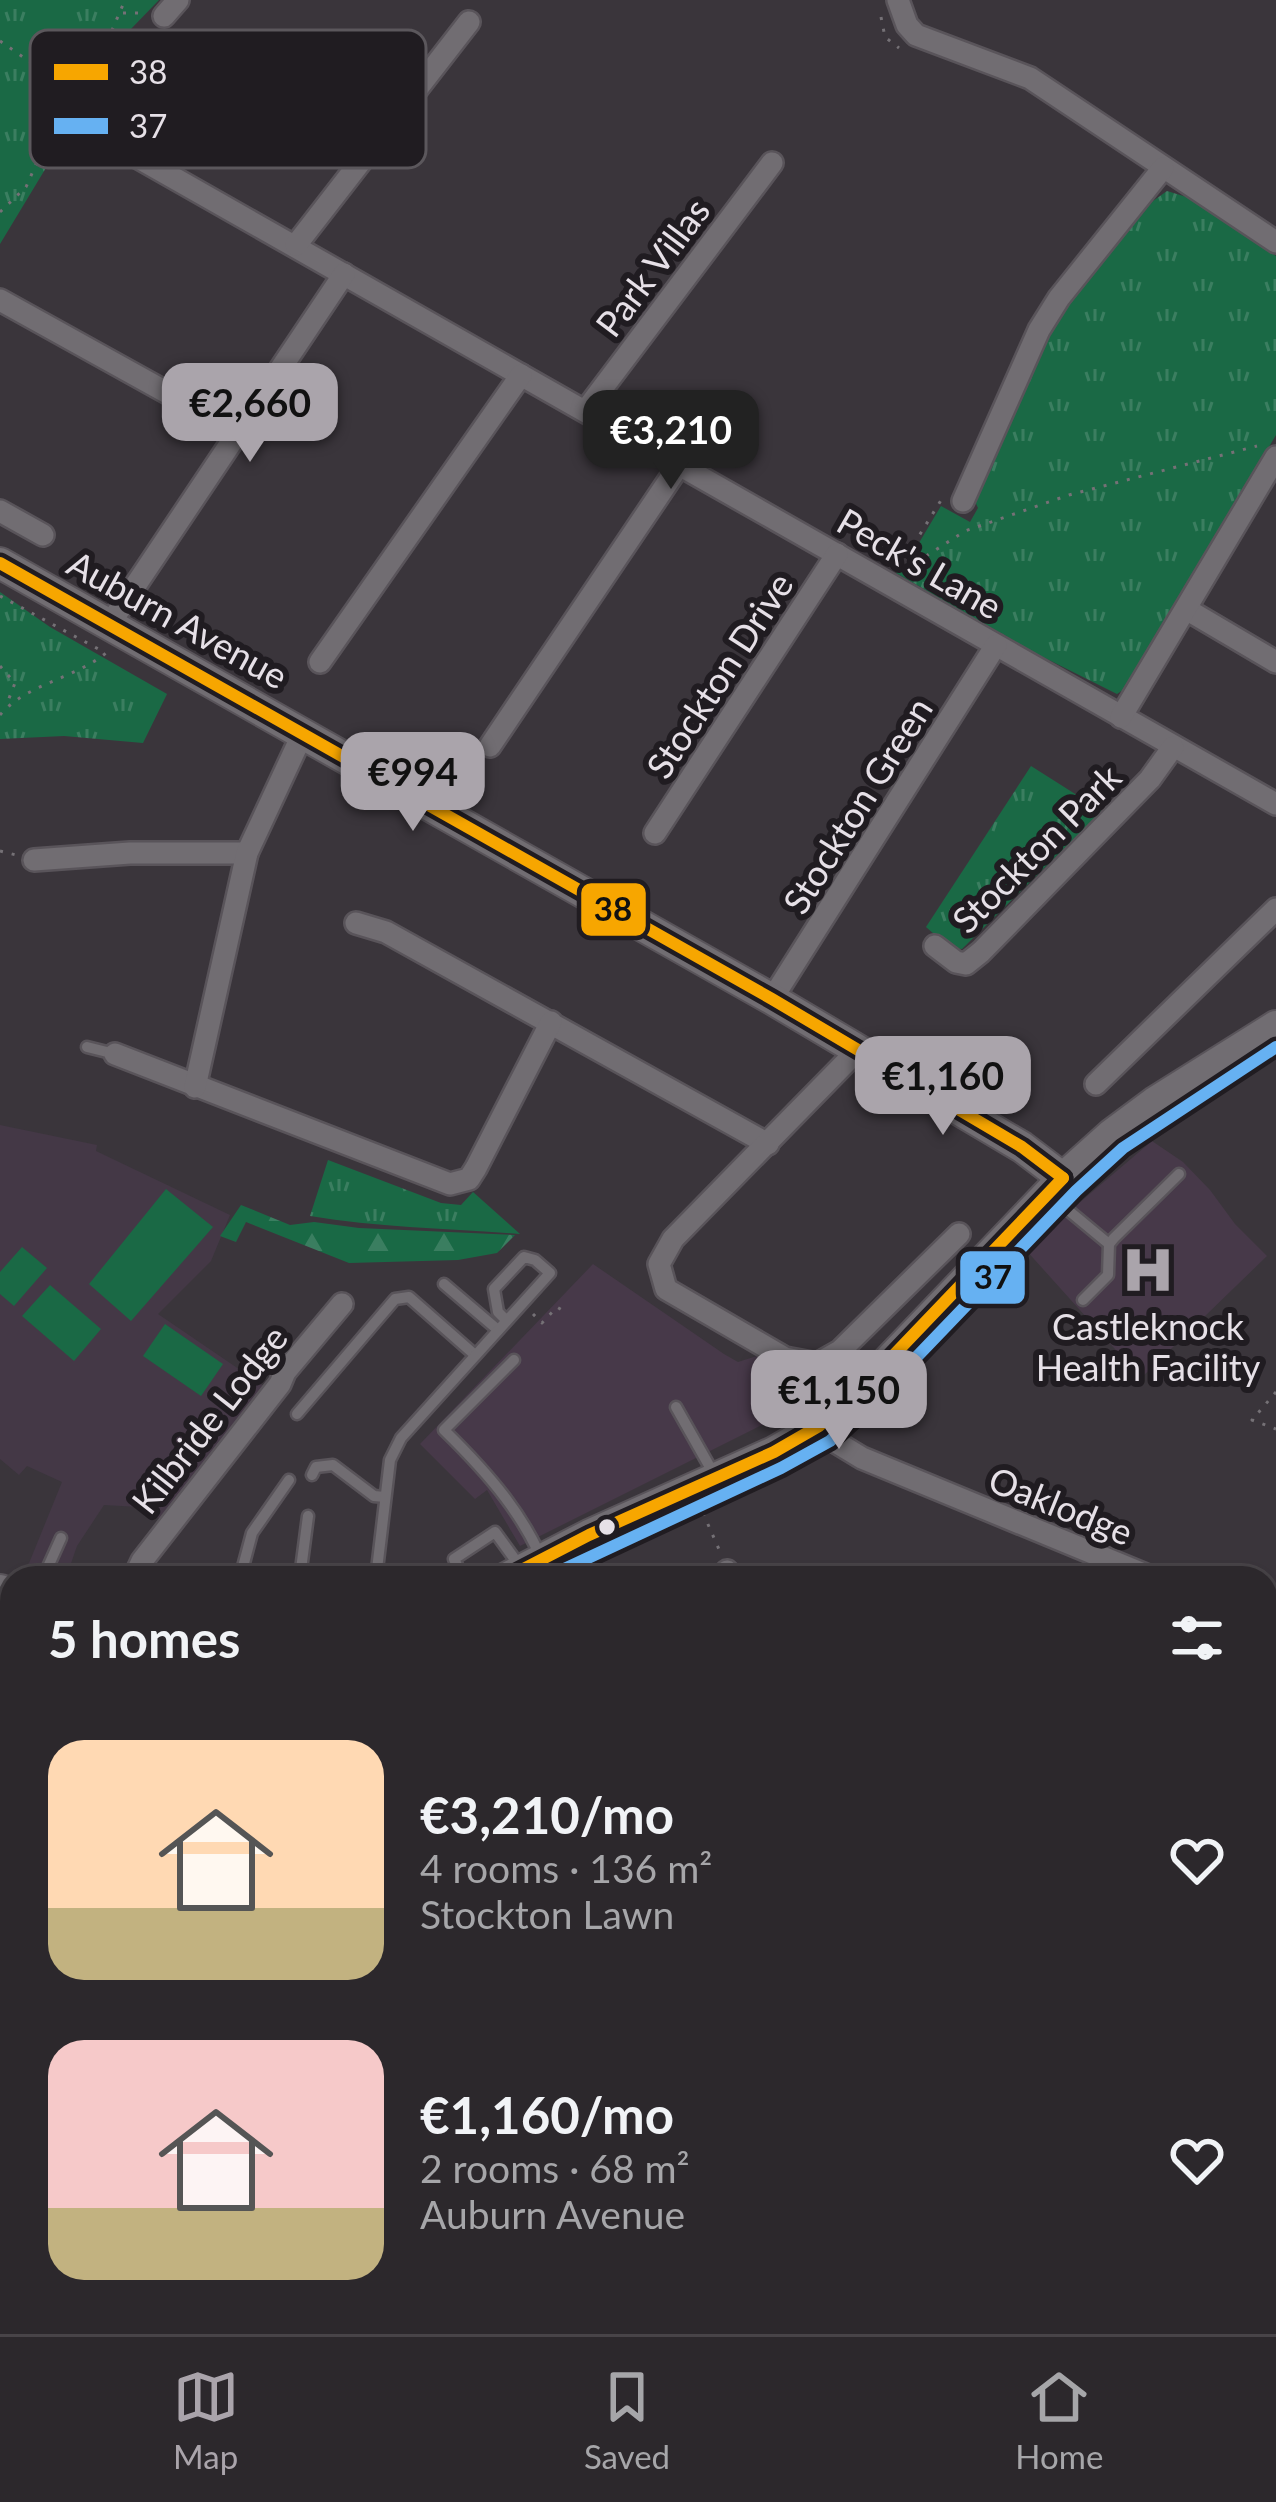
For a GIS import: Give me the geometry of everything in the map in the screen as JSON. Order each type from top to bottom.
[{"type":"street","points":[[889,7],[916,35],[1030,78],[1276,242]]},
{"type":"street","points":[[426,77],[469,22]]},
{"type":"street","name":"Park Villas","points":[[586,410],[772,163]]},
{"type":"street","name":"Peck's Lane","points":[[158,168],[1276,804]]},
{"type":"street","points":[[296,245],[356,168]]},
{"type":"street","points":[[953,499],[1059,298],[1163,168]]},
{"type":"street","points":[[112,637],[238,432],[344,274]]},
{"type":"street","points":[[0,300],[238,432]]},
{"type":"street","points":[[320,662],[521,374]]},
{"type":"street","points":[[1121,716],[1274,450]]},
{"type":"street","points":[[490,746],[680,464]]},
{"type":"street","points":[[0,511],[43,535]]},
{"type":"street","name":"Stockton Drive","points":[[655,833],[837,554]]},
{"type":"street","name":"Auburn Avenue","points":[[0,563],[112,637],[303,733],[772,999],[1022,1147],[1055,1186]]},
{"type":"street","points":[[1186,609],[1276,662]]},
{"type":"street","name":"Stockton Green","points":[[772,999],[996,645]]},
{"type":"street","points":[[195,1087],[247,854],[303,733]]},
{"type":"street","name":"Stockton Park","points":[[935,946],[966,964],[981,952],[1150,778],[1173,747]]},
{"type":"street","points":[[34,860],[130,853],[247,854]]},
{"type":"street","points":[[1096,1084],[1276,909]]},
{"type":"street","points":[[356,923],[386,932],[768,1144]]},
{"type":"street","points":[[115,1054],[450,1184],[469,1179],[476,1168],[551,1022]]},
{"type":"street","points":[[540,1566],[819,1426],[869,1381],[1055,1186],[1155,1102],[1276,1025]]},
{"type":"street","points":[[858,1050],[673,1239],[659,1264],[662,1281],[674,1296],[785,1358],[817,1364],[840,1351],[958,1234]]},
{"type":"street","name":"Kilbride Lodge","points":[[140,1566],[342,1304]]},
{"type":"street","name":"Oaklodge","points":[[819,1426],[829,1438],[862,1458],[1124,1566]]},
{"type":"lane","points":[[88,1047],[115,1054]]},
{"type":"lane","points":[[1083,1300],[1108,1275],[1109,1244],[1179,1174]]},
{"type":"lane","points":[[1055,1186],[1109,1244]]},
{"type":"lane","points":[[377,1566],[391,1460],[401,1438],[550,1273],[536,1260],[524,1258],[494,1289],[502,1325]]},
{"type":"lane","points":[[444,1284],[502,1325]]},
{"type":"lane","points":[[297,1414],[395,1299],[409,1297],[475,1355]]},
{"type":"lane","points":[[514,1360],[444,1430],[495,1480],[528,1566]]},
{"type":"lane","points":[[676,1407],[704,1484]]},
{"type":"lane","points":[[312,1475],[316,1468],[333,1466],[374,1496],[385,1497]]},
{"type":"lane","points":[[243,1566],[253,1533],[289,1480]]},
{"type":"lane","points":[[301,1566],[308,1516]]},
{"type":"lane","points":[[457,1566],[454,1559],[495,1532],[526,1566]]},
{"type":"lane","points":[[48,1566],[61,1538]]},
{"type":"path","points":[[113,30],[125,0]]},
{"type":"path","points":[[889,7],[886,37],[900,49]]},
{"type":"path","points":[[121,13],[164,10]]},
{"type":"path","points":[[0,41],[30,62]]},
{"type":"path","points":[[0,212],[26,187],[34,168]]},
{"type":"path","points":[[953,499],[893,571],[901,572],[965,531],[1069,495],[1274,450]]},
{"type":"path","points":[[0,596],[112,637],[80,672],[5,708]]},
{"type":"path","points":[[0,666],[15,683],[0,715]]},
{"type":"path","points":[[532,1312],[542,1323],[556,1307],[562,1310]]},
{"type":"path","points":[[1276,1392],[1252,1420],[1276,1429]]},
{"type":"path","points":[[704,1484],[727,1566]]},
{"type":"shaded area","points":[[0,1125],[97,1145],[96,1151],[230,1215],[211,1261],[158,1314],[268,1389],[167,1523],[139,1507],[104,1505],[77,1546],[70,1566],[28,1566],[62,1482],[27,1466],[19,1475],[0,1459]]},
{"type":"shaded area","name":"Castleknock Health Facility","points":[[1152,1141],[1183,1162],[1267,1256],[1141,1378],[1025,1249]]},
{"type":"shaded area","points":[[593,1264],[724,1354],[738,1362],[757,1356],[815,1395],[520,1546],[487,1490],[475,1499],[420,1444]]},
{"type":"green space","points":[[0,0],[159,0],[130,30],[30,30],[30,168],[46,168],[0,244]]},
{"type":"green space","points":[[1167,191],[1193,199],[1276,256],[1276,435],[1117,694],[896,573],[941,506],[970,522],[978,508],[974,499],[1048,335],[1153,201]]},
{"type":"green space","points":[[0,592],[50,627],[167,694],[143,743],[64,736],[0,739]]},
{"type":"green space","points":[[1031,766],[1102,811],[962,949],[950,948],[926,927]]},
{"type":"green space","points":[[328,1160],[441,1203],[461,1205],[473,1192],[520,1234],[310,1216]]},
{"type":"green space","points":[[166,1189],[213,1227],[131,1321],[89,1284]]},
{"type":"green space","points":[[241,1205],[290,1225],[314,1222],[515,1235],[497,1253],[458,1260],[349,1263],[246,1222],[236,1242],[220,1236]]},
{"type":"green space","points":[[22,1247],[47,1268],[14,1306],[0,1294],[0,1272]]},
{"type":"green space","points":[[50,1285],[101,1329],[74,1361],[22,1316]]},
{"type":"green space","points":[[165,1324],[223,1364],[201,1396],[143,1356]]},
{"type":"transit line","name":"38","points":[[0,563],[772,999],[1022,1147],[1063,1178]]},
{"type":"transit line","name":"37","points":[[571,1566],[830,1441],[1123,1148],[1276,1047]]},
{"type":"transit line","name":"38","points":[[529,1566],[774,1452],[819,1426],[869,1381],[1063,1178]]},
{"type":"place","name":"Castleknock Health Facility","points":[[1148,1270]]}]
